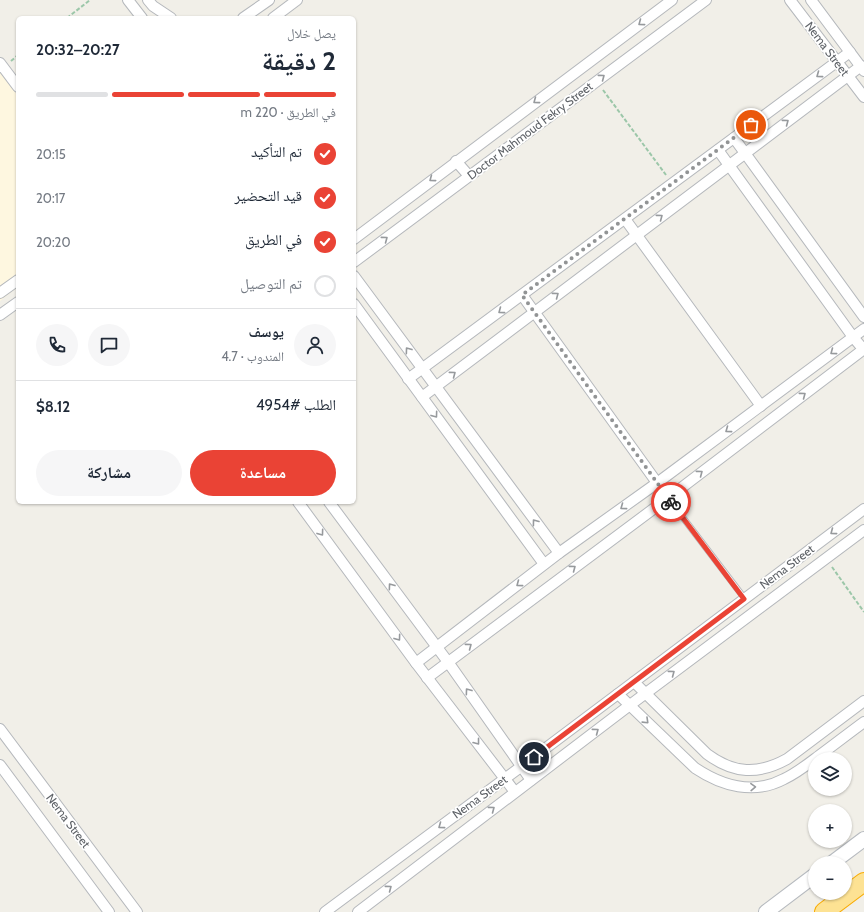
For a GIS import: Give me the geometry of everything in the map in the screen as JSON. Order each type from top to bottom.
[{"type":"highway","points":[[824,912],[864,882]]},
{"type":"street","points":[[128,0],[140,16]]},
{"type":"street","points":[[148,0],[153,6],[168,16]]},
{"type":"street","points":[[246,16],[269,0]]},
{"type":"street","points":[[276,16],[297,0]]},
{"type":"street","name":"Doctor Mahmoud Fekry Street","points":[[356,236],[672,0]]},
{"type":"street","name":"Doctor Mahmoud Fekry Street","points":[[356,261],[706,0]]},
{"type":"street","name":"Nema Street","points":[[790,0],[864,97]]},
{"type":"street","name":"Nema Street","points":[[811,0],[862,69]]},
{"type":"street","points":[[408,379],[850,52]]},
{"type":"street","points":[[0,63],[16,84]]},
{"type":"street","points":[[422,397],[848,76],[862,69]]},
{"type":"street","points":[[734,138],[864,317]]},
{"type":"street","points":[[427,678],[864,349],[853,337],[718,150]]},
{"type":"street","points":[[456,161],[470,176]]},
{"type":"street","points":[[625,219],[761,406]]},
{"type":"street","points":[[356,279],[559,553]]},
{"type":"street","points":[[0,293],[16,281]]},
{"type":"street","points":[[522,295],[668,498]]},
{"type":"street","points":[[0,315],[16,303]]},
{"type":"street","points":[[356,307],[544,564]]},
{"type":"street","points":[[416,663],[544,564],[657,483],[864,329]]},
{"type":"street","points":[[299,504],[427,678],[515,792]]},
{"type":"street","points":[[330,504],[448,662],[531,780]]},
{"type":"street","name":"Nema Street","points":[[325,912],[505,779],[864,509]]},
{"type":"street","name":"Nema Street","points":[[358,912],[645,693],[864,530]]},
{"type":"street","points":[[634,682],[712,758],[728,767],[740,770],[770,767],[787,759],[864,701]]},
{"type":"street","points":[[618,694],[695,768],[708,777],[722,783],[737,786],[761,786],[783,780],[864,722]]},
{"type":"street","name":"Nema Street","points":[[0,729],[136,912]]},
{"type":"street","name":"Nema Street","points":[[0,765],[109,912]]},
{"type":"street","points":[[841,856],[864,839]]},
{"type":"street","points":[[766,912],[808,881]]},
{"type":"lane","points":[[668,498],[744,599]]},
{"type":"path","points":[[70,16],[90,0]]},
{"type":"path","points":[[597,81],[672,184]]},
{"type":"path","points":[[826,558],[864,612]]},
{"type":"shaded area","points":[[0,72],[16,93],[16,289],[0,301]]},
{"type":"way so far","points":[[671,502],[522,295],[751,125]]},
{"type":"route","points":[[534,757],[744,599],[671,502]]}]
